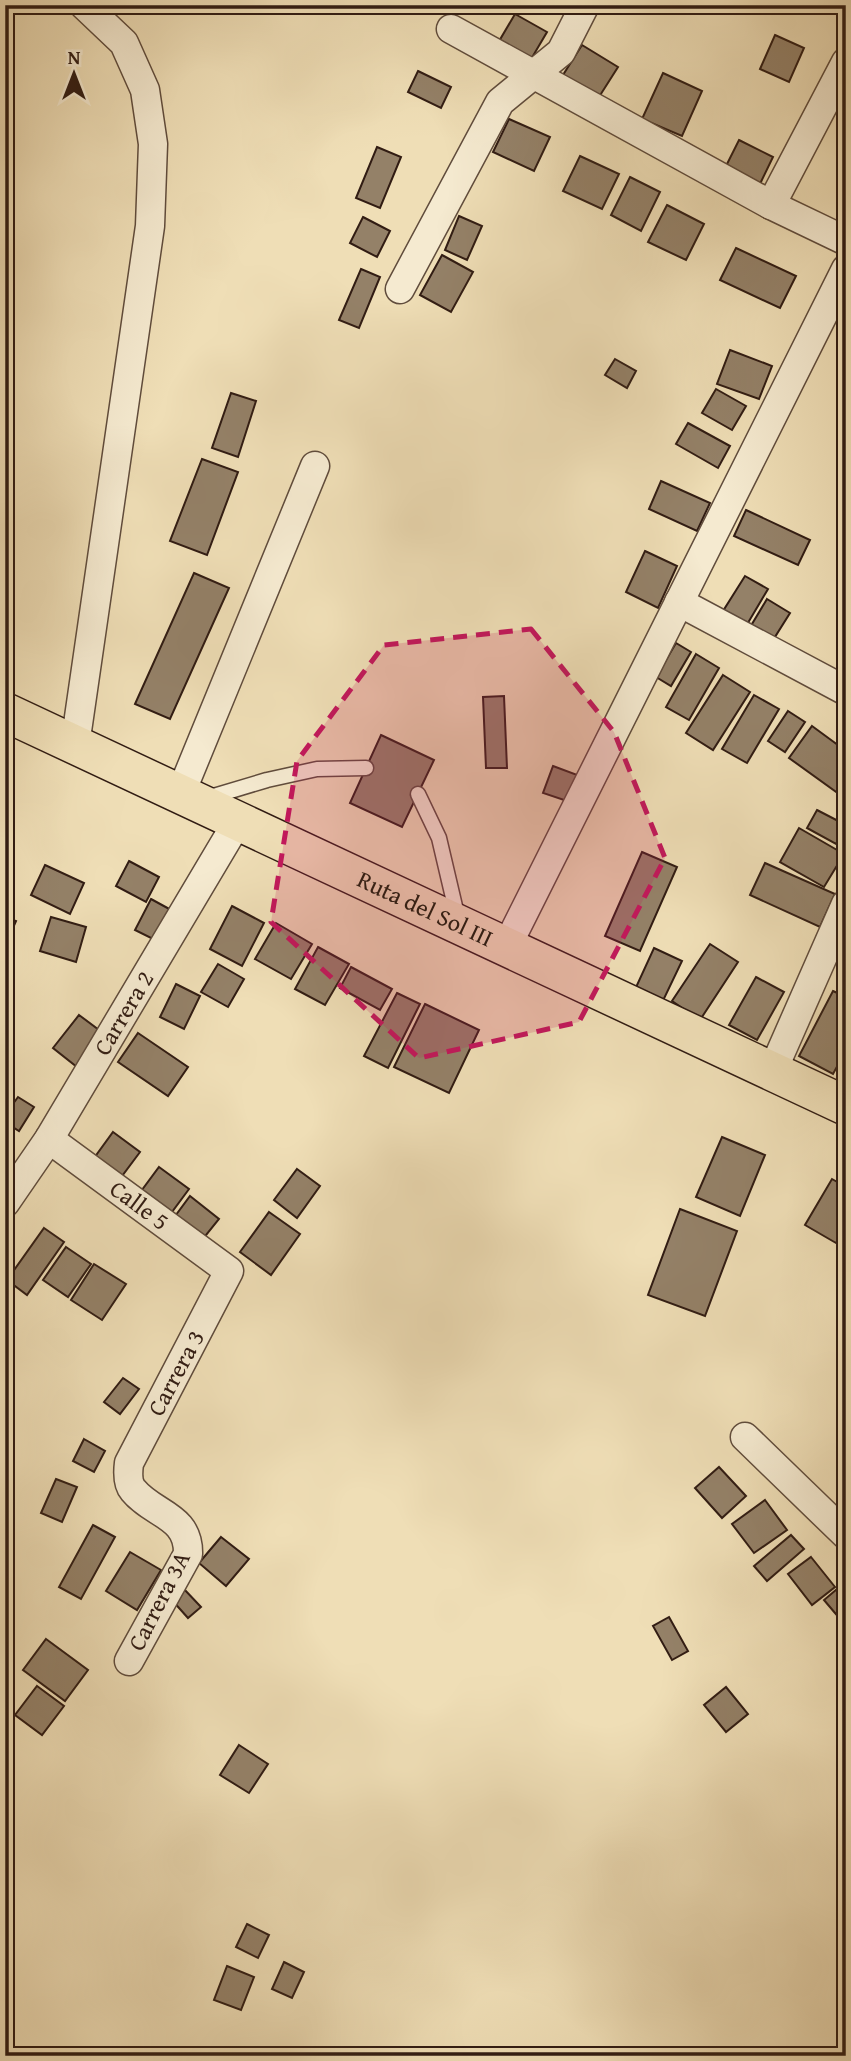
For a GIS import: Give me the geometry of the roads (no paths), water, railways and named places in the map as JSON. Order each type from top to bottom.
[{"type":"highway","name":"Ruta del Sol III","points":[[5,712],[846,1105]]},
{"type":"street","points":[[75,745],[150,226],[153,144],[145,90],[124,43],[84,5]]},
{"type":"street","points":[[400,289],[500,102],[561,52],[585,5]]},
{"type":"street","points":[[451,29],[771,205],[846,241]]},
{"type":"street","points":[[771,205],[846,62]]},
{"type":"street","points":[[507,946],[846,269]]},
{"type":"street","points":[[188,798],[315,466]]},
{"type":"street","points":[[679,602],[846,691]]},
{"type":"street","name":"Carrera 2","points":[[5,1203],[49,1139],[238,821]]},
{"type":"street","points":[[772,1072],[846,904]]},
{"type":"street","name":"Calle 5","points":[[49,1139],[229,1271]]},
{"type":"street","name":"Carrera 3","points":[[188,1541],[182,1527],[131,1489],[129,1463],[229,1271]]},
{"type":"street","points":[[745,1437],[846,1535]]},
{"type":"street","name":"Carrera 3A","points":[[129,1661],[188,1554],[188,1541]]},
{"type":"lane","points":[[188,798],[317,769],[366,768]]},
{"type":"lane","points":[[418,794],[439,838],[459,924]]}]
